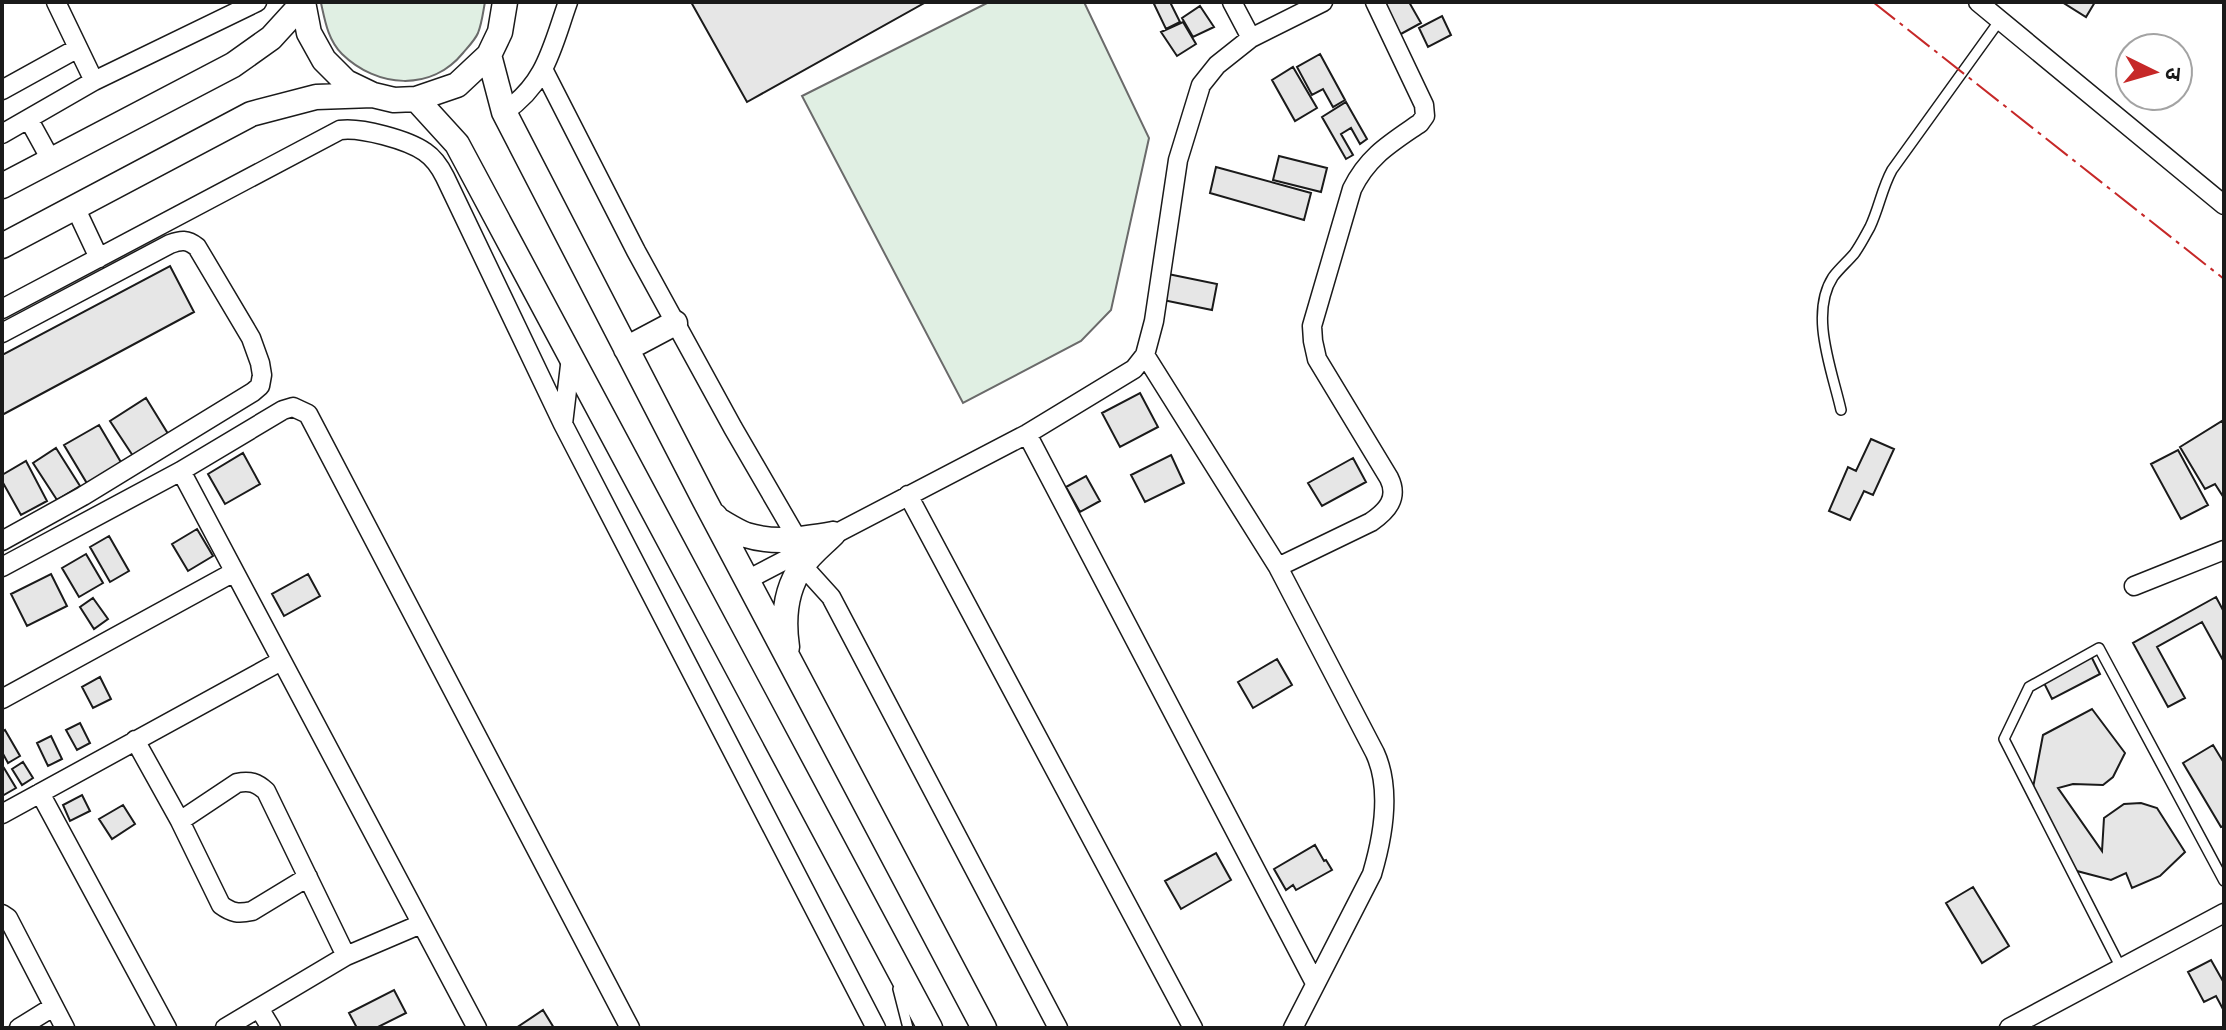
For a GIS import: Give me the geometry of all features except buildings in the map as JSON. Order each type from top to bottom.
[{"type":"street","points":[[56,2],[94,81]]},
{"type":"street","points":[[2,134],[94,81],[257,2]]},
{"type":"street","points":[[303,2],[309,33],[324,60],[346,82],[373,95],[394,100],[416,99],[457,85],[489,55],[500,32],[507,4]]},
{"type":"street","points":[[2,186],[233,65],[271,38],[303,2]]},
{"type":"street","points":[[504,112],[522,100],[536,83],[568,2]]},
{"type":"street","points":[[1232,2],[1251,38]]},
{"type":"street","points":[[747,580],[1027,434],[1134,369],[1145,355],[1154,321],[1178,160],[1201,85],[1217,65],[1251,38],[1323,2]]},
{"type":"street","points":[[1278,567],[1371,522],[1383,513],[1392,499],[1394,488],[1317,359],[1312,326],[1352,189],[1360,173],[1370,160],[1425,116],[1424,105],[1375,2]]},
{"type":"street","points":[[1978,2],[2224,205]]},
{"type":"street","points":[[2,90],[78,48]]},
{"type":"street","points":[[489,55],[504,112],[705,501],[984,1028]]},
{"type":"street","points":[[543,69],[636,251],[798,540]]},
{"type":"street","points":[[2,246],[251,114],[316,97],[373,95]]},
{"type":"street","points":[[416,99],[457,144],[930,1028]]},
{"type":"street","points":[[29,120],[51,160]]},
{"type":"street","points":[[2,309],[340,130],[364,131],[412,144],[427,153],[438,164],[563,424],[876,1028]]},
{"type":"street","points":[[75,207],[99,258]]},
{"type":"street","points":[[2,333],[181,240],[190,241],[197,247],[251,338],[262,375],[260,386],[253,392],[83,496],[2,541]]},
{"type":"street","points":[[626,349],[675,323]]},
{"type":"street","points":[[1145,355],[1278,567],[1375,753],[1384,778],[1379,852],[1372,874],[1293,1028]]},
{"type":"street","points":[[563,424],[571,357]]},
{"type":"street","points":[[2,567],[181,471],[283,410],[293,407],[308,414],[630,1028]]},
{"type":"street","points":[[1027,434],[1315,983]]},
{"type":"street","points":[[181,471],[477,1028]]},
{"type":"street","points":[[908,495],[1193,1028]]},
{"type":"street","points":[[705,501],[718,520],[745,534],[773,540],[798,540],[833,534]]},
{"type":"street","points":[[790,662],[784,630],[791,587],[802,565],[833,534]]},
{"type":"street","points":[[2134,586],[2224,550]]},
{"type":"street","points":[[802,565],[831,597],[1058,1028]]},
{"type":"street","points":[[2,699],[234,572]]},
{"type":"street","points":[[2,814],[281,661]]},
{"type":"street","points":[[135,740],[180,821],[221,905],[231,912],[252,911],[308,877]]},
{"type":"street","points":[[180,821],[237,783],[257,783],[266,791],[346,956]]},
{"type":"street","points":[[40,793],[167,1028]]},
{"type":"street","points":[[2009,1028],[2224,913]]},
{"type":"street","points":[[2,914],[8,918],[65,1028]]},
{"type":"street","points":[[225,1028],[346,956],[421,924]]},
{"type":"street","points":[[19,1028],[53,1007]]},
{"type":"street","points":[[259,1008],[271,1028]]},
{"type":"lane","points":[[1841,410],[1821,317],[1823,300],[1832,279],[1856,252],[1871,225],[1892,170],[2000,20]]},
{"type":"lane","points":[[2121,968],[2004,739],[2029,687],[2099,648],[2224,881]]},
{"type":"lane","points":[[891,956],[908,1028]]},
{"type":"green space","points":[[485,2],[477,36],[450,66],[436,74],[404,81],[371,74],[342,54],[330,36],[321,3]]},
{"type":"green space","points":[[989,2],[1084,2],[1149,138],[1111,310],[1081,341],[963,403],[802,96]]},
{"type":"power","points":[[1873,2],[2224,279]]}]
